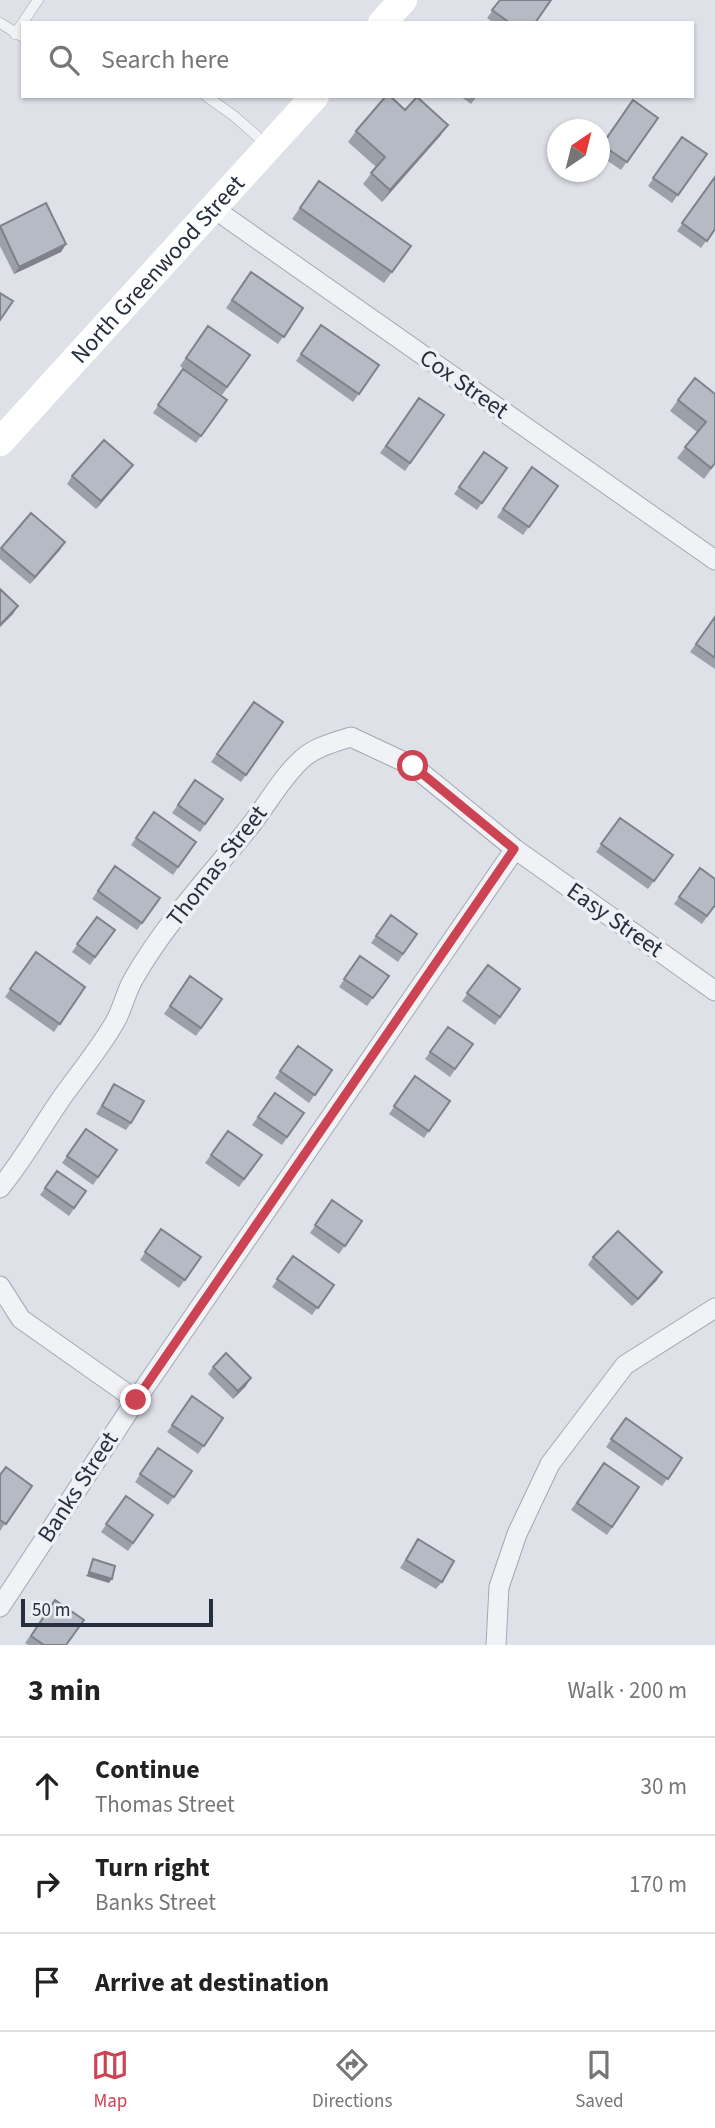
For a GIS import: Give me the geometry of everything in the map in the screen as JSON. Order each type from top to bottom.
[{"type":"main road","points":[[384,21],[403,0]]},
{"type":"main road","name":"North Greenwood Street","points":[[0,442],[313,98]]},
{"type":"street","name":"Cox Street","points":[[213,208],[715,560]]},
{"type":"street","name":"Thomas Street","points":[[0,1188],[21,1162],[117,1020],[132,980],[157,942],[255,820],[281,782],[304,757],[329,744],[351,737],[413,766],[514,849]]},
{"type":"street","name":"Easy Street","points":[[514,849],[715,991]]},
{"type":"street","name":"Banks Street","points":[[0,1607],[136,1400],[514,849]]},
{"type":"street","points":[[0,1286],[21,1319],[136,1400]]},
{"type":"street","points":[[496,1645],[499,1587],[517,1534],[551,1464],[625,1365],[715,1308]]},
{"type":"lane","points":[[26,21],[37,0]]},
{"type":"lane","points":[[0,23],[19,35]]},
{"type":"lane","points":[[209,98],[269,147]]},
{"type":"building","points":[[500,0],[551,0],[536,21],[507,21],[492,10]]},
{"type":"building","points":[[384,98],[392,98],[405,110],[418,98],[448,125],[390,190],[371,173],[385,157],[356,131]]},
{"type":"building","points":[[633,100],[658,118],[627,162],[610,150],[610,133]]},
{"type":"building","points":[[682,137],[707,154],[678,195],[653,178]]},
{"type":"building","points":[[715,177],[715,229],[707,241],[682,223]]},
{"type":"building","points":[[319,181],[411,246],[392,272],[300,208]]},
{"type":"building","points":[[46,203],[66,244],[19,267],[0,226]]},
{"type":"building","points":[[251,272],[303,308],[284,337],[232,300]]},
{"type":"building","points":[[0,293],[13,301],[0,320]]},
{"type":"building","points":[[321,325],[379,365],[359,394],[301,354]]},
{"type":"building","points":[[208,326],[250,355],[227,387],[186,358]]},
{"type":"building","points":[[183,369],[227,400],[201,436],[158,405]]},
{"type":"building","points":[[695,378],[715,394],[715,463],[711,468],[685,447],[706,422],[678,400]]},
{"type":"building","points":[[419,398],[444,415],[410,463],[386,446]]},
{"type":"building","points":[[104,440],[133,465],[101,501],[72,476]]},
{"type":"building","points":[[484,452],[507,468],[482,503],[459,487]]},
{"type":"building","points":[[532,467],[558,486],[529,527],[503,509]]},
{"type":"building","points":[[31,513],[65,542],[35,577],[1,548]]},
{"type":"building","points":[[0,589],[18,606],[0,625]]},
{"type":"building","points":[[715,617],[715,658],[696,644]]},
{"type":"building","points":[[254,702],[283,722],[246,775],[217,754]]},
{"type":"building","points":[[195,780],[223,799],[205,824],[178,805]]},
{"type":"building","points":[[154,812],[196,842],[178,867],[136,838]]},
{"type":"building","points":[[620,818],[673,855],[654,881],[601,844]]},
{"type":"building","points":[[115,866],[160,898],[142,923],[98,891]]},
{"type":"building","points":[[700,868],[715,879],[715,905],[707,916],[679,897]]},
{"type":"building","points":[[391,915],[417,934],[403,954],[376,936]]},
{"type":"building","points":[[97,917],[115,930],[95,957],[77,944]]},
{"type":"building","points":[[36,952],[85,987],[60,1024],[10,989]]},
{"type":"building","points":[[360,956],[389,976],[373,998],[344,979]]},
{"type":"building","points":[[488,965],[520,989],[500,1017],[467,993]]},
{"type":"building","points":[[190,976],[222,999],[201,1028],[170,1006]]},
{"type":"building","points":[[448,1027],[473,1044],[455,1069],[430,1052]]},
{"type":"building","points":[[298,1046],[332,1070],[315,1095],[280,1071]]},
{"type":"building","points":[[415,1076],[450,1101],[429,1131],[394,1106]]},
{"type":"building","points":[[114,1084],[144,1101],[131,1123],[102,1106]]},
{"type":"building","points":[[275,1093],[304,1113],[287,1137],[258,1117]]},
{"type":"building","points":[[86,1129],[117,1150],[98,1177],[67,1156]]},
{"type":"building","points":[[228,1131],[262,1155],[244,1179],[211,1155]]},
{"type":"building","points":[[57,1171],[86,1191],[74,1208],[45,1188]]},
{"type":"building","points":[[332,1200],[362,1221],[345,1246],[315,1225]]},
{"type":"building","points":[[161,1229],[201,1257],[185,1280],[145,1252]]},
{"type":"building","points":[[618,1231],[662,1272],[638,1299],[593,1257]]},
{"type":"building","points":[[293,1256],[334,1285],[318,1308],[277,1279]]},
{"type":"building","points":[[226,1353],[251,1378],[238,1391],[213,1367]]},
{"type":"building","points":[[192,1396],[223,1418],[204,1446],[172,1425]]},
{"type":"building","points":[[626,1418],[682,1458],[668,1479],[611,1439]]},
{"type":"building","points":[[158,1448],[192,1471],[174,1497],[140,1474]]},
{"type":"building","points":[[604,1463],[639,1487],[612,1527],[577,1503]]},
{"type":"building","points":[[6,1467],[32,1486],[6,1524],[0,1520],[0,1475]]},
{"type":"building","points":[[126,1496],[153,1515],[133,1543],[106,1524]]},
{"type":"building","points":[[418,1539],[454,1561],[442,1582],[406,1560]]},
{"type":"building","points":[[93,1559],[115,1566],[112,1579],[89,1572]]},
{"type":"building","points":[[55,1600],[84,1620],[66,1645],[44,1645],[31,1636]]},
{"type":"route","points":[[136,1400],[514,849],[413,766]]}]
